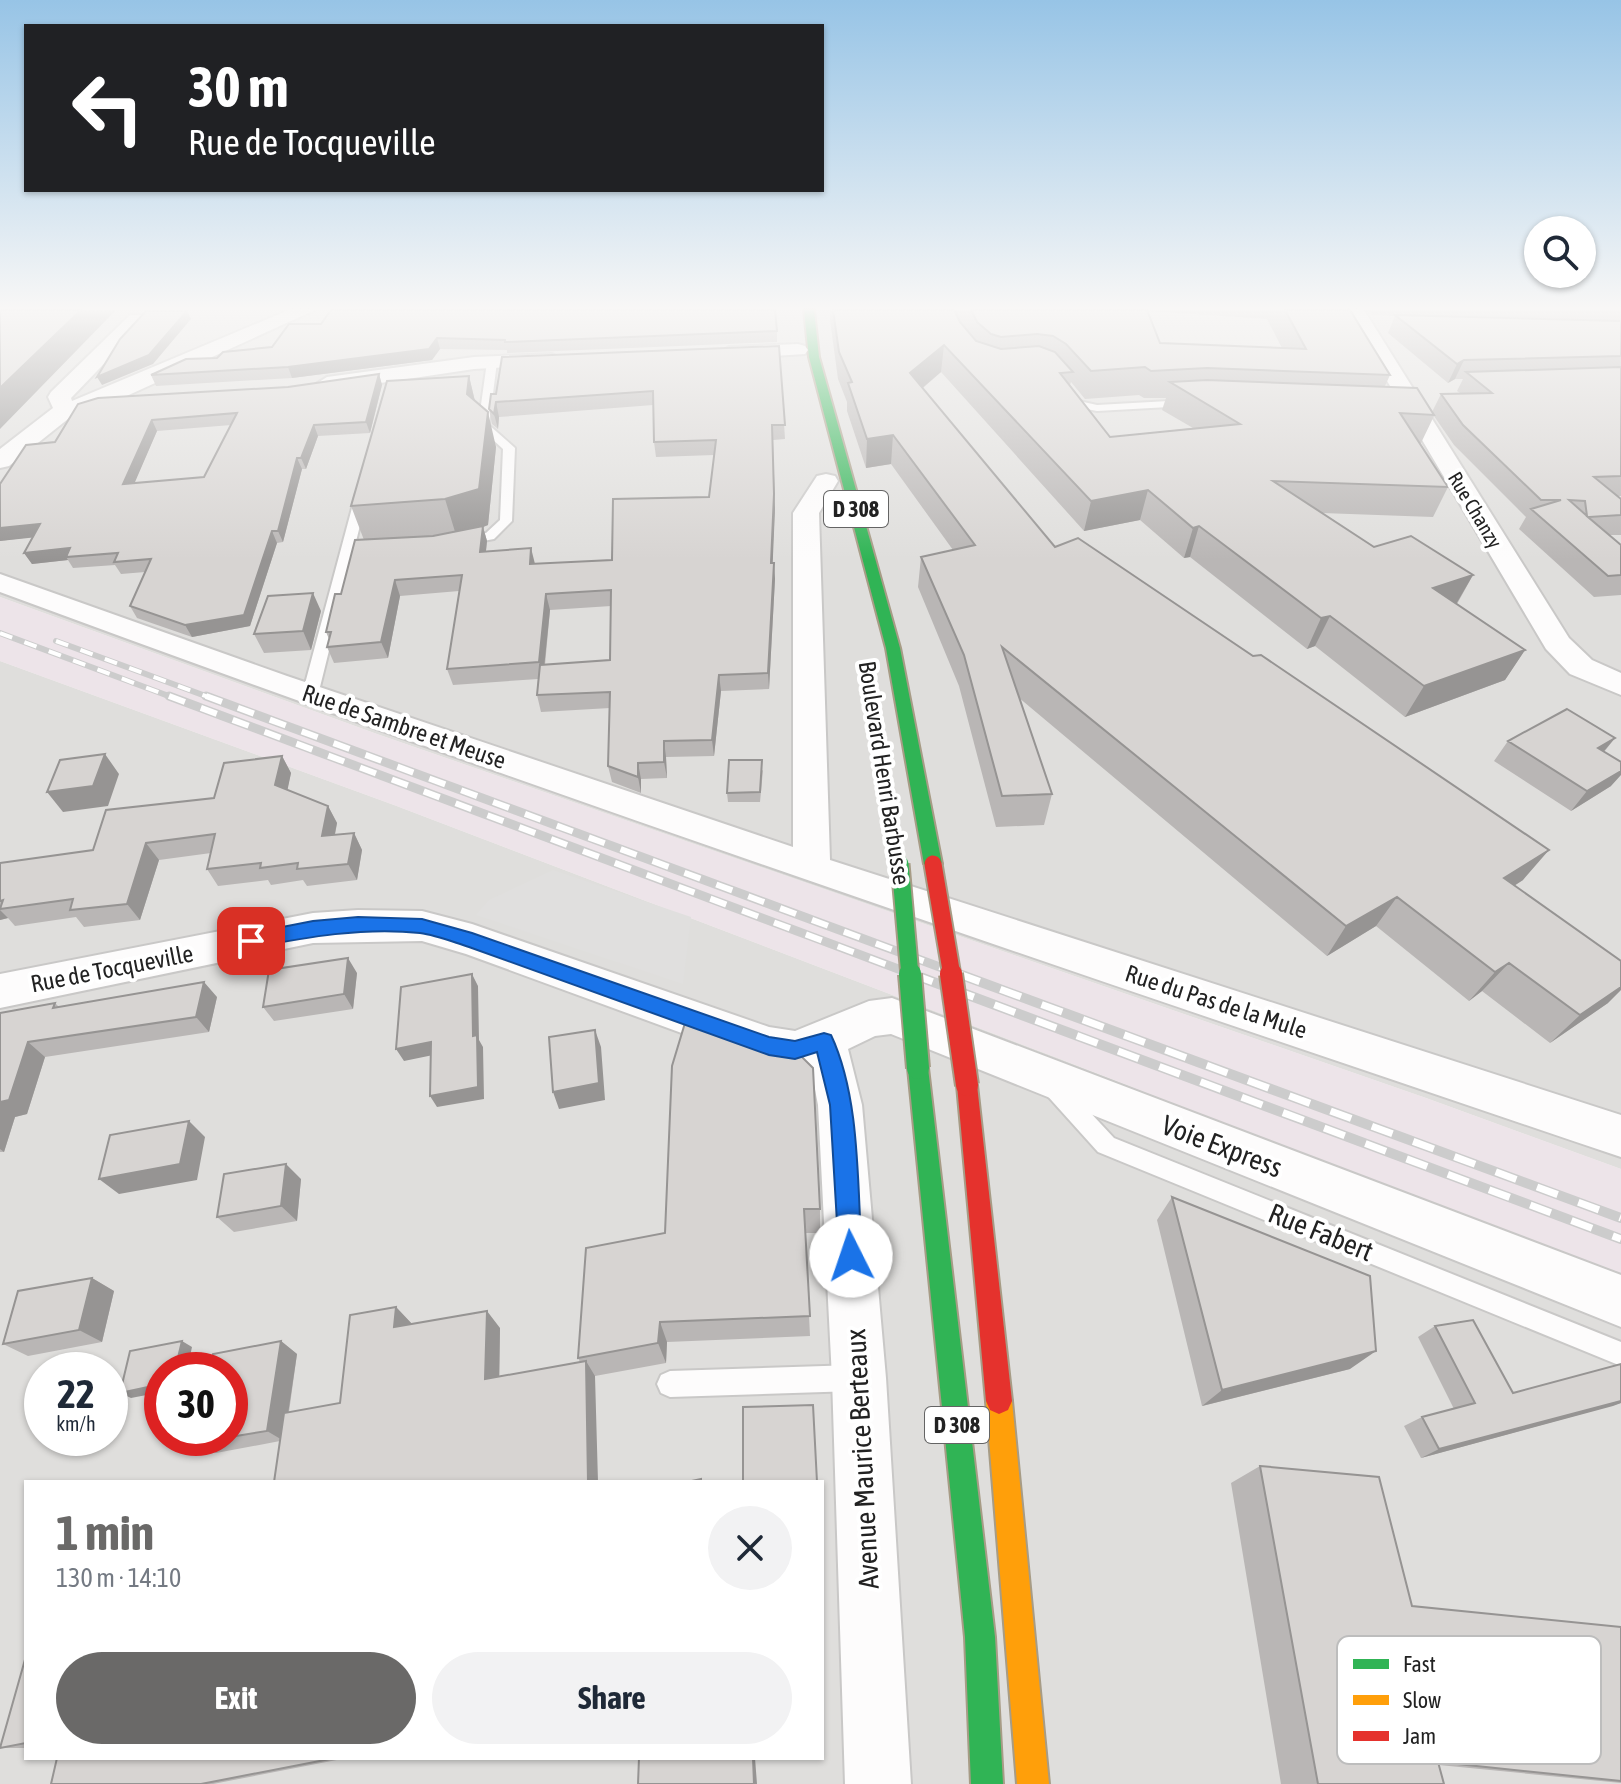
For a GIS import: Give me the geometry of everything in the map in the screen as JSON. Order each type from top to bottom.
[{"type":"main road","points":[[806,393],[809,411]]},
{"type":"main road","name":"Boulevard Henri Barbusse","points":[[824,393],[893,648],[963,1043],[989,1292],[1033,1784]]},
{"type":"main road","name":"Boulevard Henri Barbusse","points":[[899,856],[918,1068],[980,1637],[987,1784]]},
{"type":"street","points":[[63,393],[59,397],[65,410]]},
{"type":"street","points":[[0,461],[65,410],[114,393]]},
{"type":"street","name":"Rue Chanzy","points":[[1400,393],[1557,643],[1581,667],[1621,685]]},
{"type":"street","points":[[101,399],[161,398]]},
{"type":"street","points":[[811,867],[806,513],[827,484]]},
{"type":"street","name":"Rue de Sambre et Meuse","points":[[0,582],[310,695],[811,867]]},
{"type":"street","name":"Rue du Pas de la Mule","points":[[811,867],[1621,1136]]},
{"type":"street","name":"Rue de Tocqueville","points":[[0,991],[313,928],[422,926],[472,940],[769,1046],[795,1050],[824,1041]]},
{"type":"street","name":"Voie Express","points":[[824,1041],[869,1019],[892,1016],[1621,1301]]},
{"type":"street","name":"Avenue Maurice Berteaux","points":[[824,1041],[833,1067],[840,1105],[859,1378],[878,1784]]},
{"type":"lane","points":[[441,542],[490,536],[506,521],[509,448],[483,426],[488,393]]},
{"type":"lane","points":[[1068,393],[1075,404],[1087,407],[1199,402]]},
{"type":"lane","points":[[310,695],[366,476]]},
{"type":"lane","points":[[347,549],[363,548]]},
{"type":"lane","name":"Rue Fabert","points":[[1044,1077],[1106,1145],[1621,1354]]},
{"type":"lane","points":[[670,1384],[859,1378]]},
{"type":"shaded area","points":[[0,393],[1621,393],[1621,1169],[1426,1098],[377,734],[0,597]]},
{"type":"shaded area","points":[[0,597],[377,734],[1426,1098],[1621,1169],[1621,1278],[1055,1057],[394,805],[0,661]]},
{"type":"shaded area","points":[[0,661],[394,805],[1055,1057],[1621,1278],[1621,1784],[0,1784]]},
{"type":"shaded area","points":[[553,870],[691,917],[683,984],[476,915],[489,900]]},
{"type":"building","points":[[180,393],[374,393],[366,422],[314,425],[301,458],[297,458],[278,531],[272,531],[244,615],[185,625],[130,606],[151,559],[114,562],[118,553],[66,557],[70,548],[24,553],[40,524],[0,528],[0,484],[26,445],[55,442],[78,404],[98,398]],"holes":[[[237,413],[204,477],[123,484],[152,420]]]},
{"type":"building","points":[[383,393],[467,393],[488,412],[479,489],[445,499],[351,506]]},
{"type":"building","points":[[621,393],[496,402],[494,414],[489,409],[491,394]]},
{"type":"building","points":[[653,393],[783,393],[785,425],[772,425],[774,494],[771,563],[774,563],[768,673],[719,675],[712,740],[664,741],[664,762],[638,763],[638,777],[608,766],[610,692],[537,695],[540,665],[610,660],[611,590],[546,594],[539,662],[447,669],[462,575],[395,580],[381,642],[327,647],[331,632],[326,632],[335,594],[341,594],[355,540],[433,536],[483,526],[480,552],[531,548],[530,564],[612,560],[613,499],[709,497],[716,440],[654,442]]},
{"type":"building","points":[[851,393],[927,393],[1055,547],[1078,538],[1253,656],[1261,655],[1549,850],[1504,878],[1621,961],[1621,987],[1580,1015],[1509,963],[1495,972],[1397,897],[1346,926],[1002,647],[1052,794],[1002,796],[964,655],[921,557],[975,545],[893,435],[867,439]]},
{"type":"building","points":[[989,393],[1076,393],[1110,437],[1240,424],[1189,393],[1420,393],[1434,415],[1400,413],[1448,487],[1273,481],[1374,547],[1411,536],[1473,575],[1433,588],[1525,650],[1424,686],[1330,616],[1321,618],[1199,526],[1193,528],[1148,490],[1091,501]]},
{"type":"building","points":[[1621,393],[1621,476],[1594,477],[1621,499],[1621,515],[1588,517],[1621,545],[1621,575],[1608,576],[1531,509],[1561,500],[1541,500],[1463,425],[1441,394]],"holes":[[[1569,500],[1585,501],[1587,516]]]},
{"type":"building","points":[[313,593],[303,631],[254,634],[268,596]]},
{"type":"building","points":[[1567,709],[1615,738],[1598,748],[1621,762],[1621,771],[1587,791],[1508,741]]},
{"type":"building","points":[[105,754],[93,786],[47,792],[60,760]]},
{"type":"building","points":[[282,756],[275,785],[328,806],[322,836],[354,833],[348,864],[297,869],[298,863],[260,868],[261,863],[207,869],[215,834],[146,843],[127,904],[70,910],[73,899],[0,909],[3,900],[0,901],[0,863],[93,850],[106,810],[214,798],[224,763]]},
{"type":"building","points":[[729,760],[762,760],[760,792],[727,793]]},
{"type":"building","points":[[348,958],[344,994],[263,1007],[269,970]]},
{"type":"building","points":[[472,974],[478,1087],[430,1096],[431,1042],[396,1049],[401,987]]},
{"type":"building","points":[[204,982],[196,1017],[28,1042],[9,1100],[0,1102],[0,1013],[55,1003],[53,1008]]},
{"type":"building","points":[[688,1013],[802,1057],[813,1068],[820,1209],[804,1209],[810,1316],[660,1322],[658,1343],[578,1358],[586,1248],[665,1233],[672,1066]]},
{"type":"building","points":[[595,1030],[599,1083],[553,1092],[549,1037]]},
{"type":"building","points":[[189,1121],[180,1164],[99,1179],[110,1135]]},
{"type":"building","points":[[286,1164],[281,1206],[217,1217],[224,1174]]},
{"type":"building","points":[[1172,1197],[1370,1276],[1376,1351],[1222,1390]]},
{"type":"building","points":[[92,1278],[79,1330],[3,1344],[18,1291]]},
{"type":"building","points":[[396,1307],[394,1327],[487,1311],[485,1379],[586,1361],[588,1480],[274,1480],[284,1413],[340,1403],[350,1315]]},
{"type":"building","points":[[1473,1320],[1513,1393],[1621,1364],[1621,1401],[1439,1449],[1422,1417],[1475,1403],[1435,1326]]},
{"type":"building","points":[[182,1341],[179,1352],[144,1352],[144,1388],[128,1391],[130,1351]]},
{"type":"building","points":[[281,1341],[267,1431],[248,1434],[248,1352],[223,1352]]},
{"type":"building","points":[[813,1405],[817,1480],[743,1480],[743,1407]]},
{"type":"building","points":[[1260,1466],[1379,1477],[1412,1606],[1621,1627],[1621,1781],[1457,1764],[1601,1764],[1601,1636],[1337,1636],[1337,1764],[1439,1764],[1444,1784],[1318,1784]]},
{"type":"building","points":[[24,1663],[24,1743],[0,1748]]},
{"type":"building","points":[[57,1760],[325,1760],[201,1784],[51,1784]]},
{"type":"building","points":[[639,1760],[753,1760],[754,1784],[638,1784]]},
{"type":"railway","points":[[0,633],[174,698]]},
{"type":"railway","points":[[56,641],[211,698]]},
{"type":"railway","points":[[169,696],[917,976]]},
{"type":"railway","points":[[206,696],[964,976]]},
{"type":"railway","points":[[912,974],[1621,1239]]},
{"type":"railway","points":[[959,974],[1621,1218]]},
{"type":"traffic: fast","points":[[824,393],[893,648],[933,864]]},
{"type":"traffic: fast","points":[[900,864],[918,1068]]},
{"type":"traffic: fast","points":[[918,1068],[980,1637],[987,1784]]},
{"type":"traffic: slow","points":[[999,1401],[1033,1784]]},
{"type":"traffic: jam","points":[[933,864],[963,1043],[967,1085]]},
{"type":"traffic: jam","points":[[967,1085],[999,1401]]},
{"type":"route","points":[[251,941],[313,928],[422,926],[472,940],[769,1046],[795,1050],[824,1041],[833,1067],[840,1105],[851,1256]]}]
